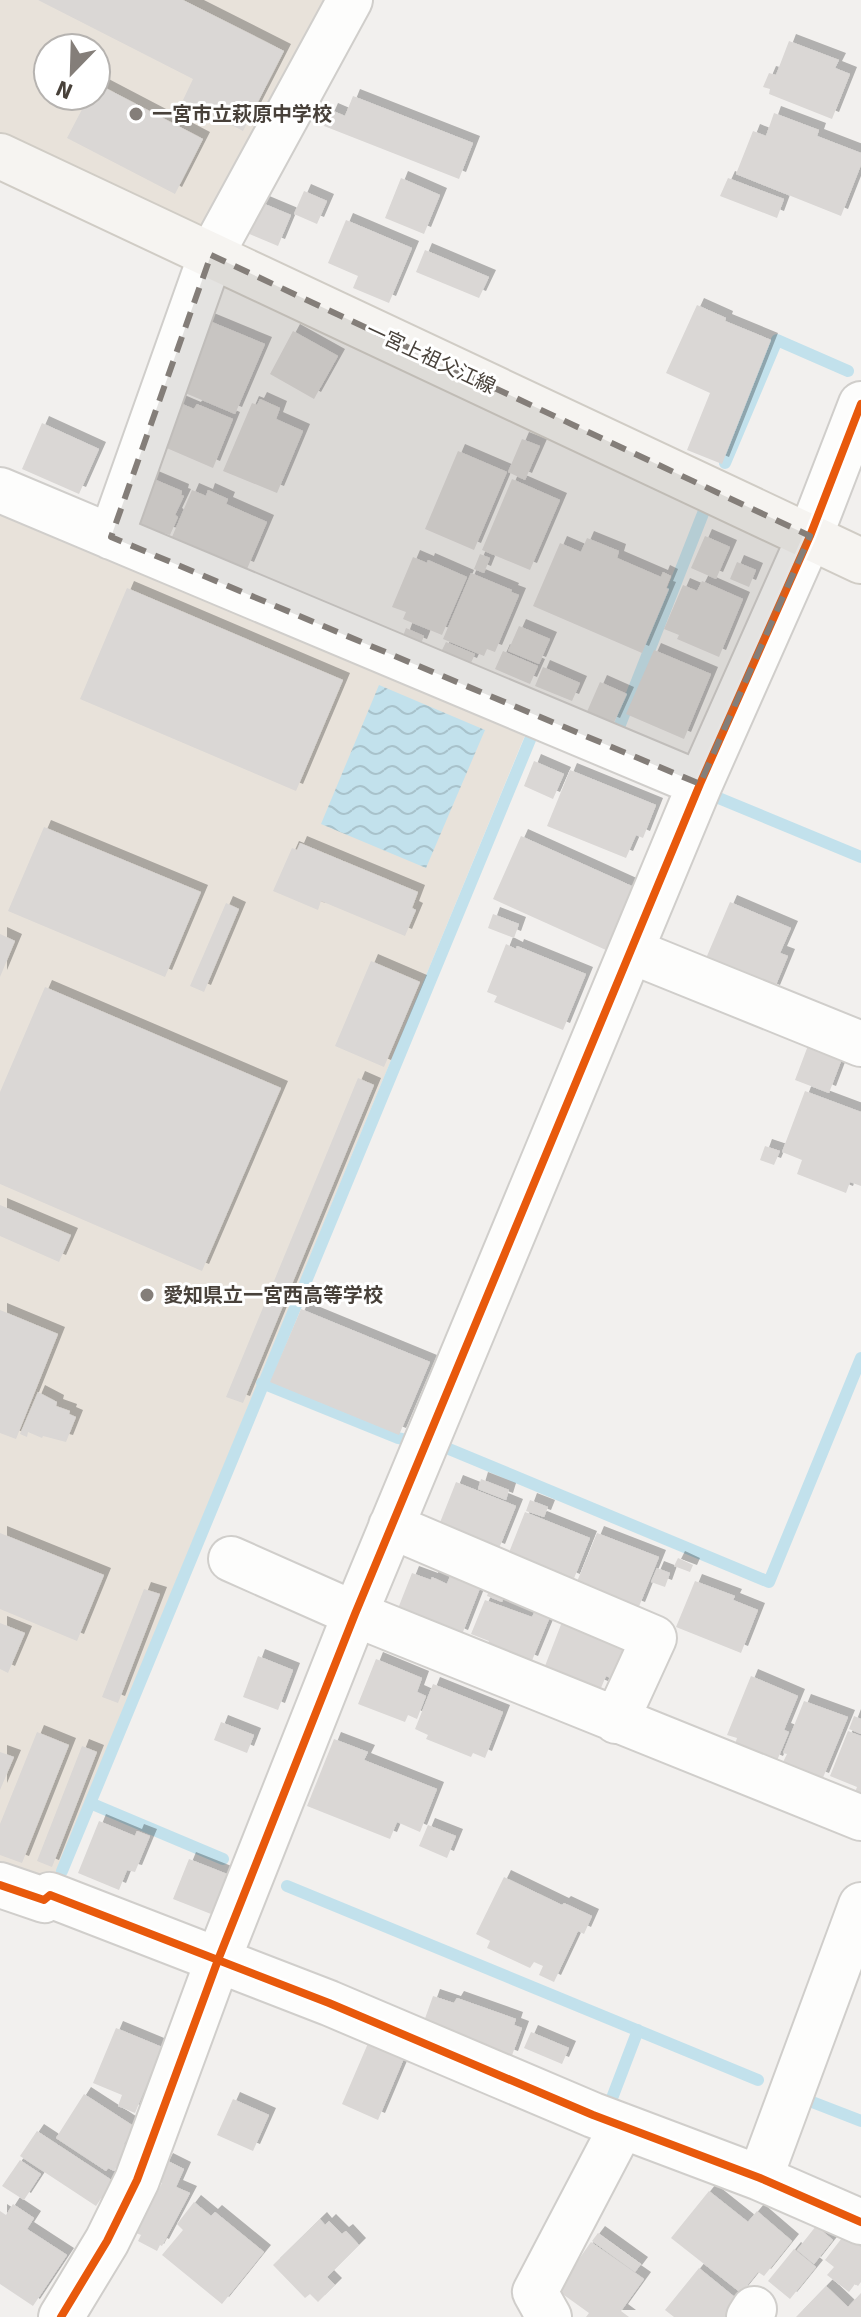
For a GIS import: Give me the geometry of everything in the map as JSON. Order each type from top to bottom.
[{"type":"main road","name":"一宮上祖父江線","points":[[0,156],[861,561]]},
{"type":"street","points":[[111,537],[211,255],[350,0]]},
{"type":"street","points":[[61,2317],[107,2241],[137,2180],[218,1960],[355,1614],[700,784],[810,536],[861,404]]},
{"type":"street","points":[[0,490],[700,784]]},
{"type":"street","points":[[631,951],[861,1044]]},
{"type":"street","points":[[391,1526],[654,1638],[616,1721]]},
{"type":"street","points":[[231,1559],[355,1614],[861,1818]]},
{"type":"street","points":[[0,1885],[44,1900],[50,1895],[329,2003],[861,2222]]},
{"type":"street","points":[[760,2178],[861,1905]]},
{"type":"street","points":[[549,2317],[535,2292],[622,2126]]},
{"type":"highlighted area","points":[[211,255],[810,536],[700,784],[111,537]]},
{"type":"shaded area","name":"一宮市立萩原中学校","points":[[0,0],[334,0],[207,230],[0,132]]},
{"type":"shaded area","name":"愛知県立一宮西高等学校","points":[[0,510],[528,728],[53,1880],[0,1863]]},
{"type":"water","points":[[379,685],[485,730],[426,868],[321,824]]},
{"type":"building","points":[[38,0],[183,0],[284,51],[243,131],[183,100],[193,79],[112,38],[112,32],[101,32]]},
{"type":"building","points":[[789,41],[839,60],[835,68],[850,74],[832,119],[769,94],[770,89],[763,87],[769,73],[776,75]]},
{"type":"building","points":[[112,91],[203,139],[175,194],[67,138],[81,112],[112,112]]},
{"type":"building","points":[[353,96],[473,143],[459,179],[324,126],[331,110],[345,116]]},
{"type":"building","points":[[774,113],[819,130],[817,136],[861,153],[861,165],[841,216],[736,174],[753,131],[766,136]]},
{"type":"building","points":[[401,178],[440,195],[424,234],[385,218]]},
{"type":"building","points":[[728,178],[784,199],[777,218],[720,196]]},
{"type":"building","points":[[304,191],[327,201],[317,224],[294,214]]},
{"type":"building","points":[[260,202],[291,215],[278,246],[247,233]]},
{"type":"building","points":[[346,220],[412,248],[389,303],[353,288],[358,276],[328,263]]},
{"type":"building","points":[[425,250],[489,277],[479,298],[416,272]]},
{"type":"building","points":[[697,305],[726,318],[725,321],[771,340],[722,464],[687,450],[710,393],[666,373]]},
{"type":"building","points":[[207,320],[265,344],[235,414],[178,390]]},
{"type":"building","points":[[293,331],[338,356],[314,399],[270,374]]},
{"type":"building","points":[[260,399],[280,408],[276,419],[303,431],[277,493],[223,471],[252,403],[257,405]]},
{"type":"building","points":[[173,400],[194,409],[197,404],[233,419],[213,468],[155,443]]},
{"type":"building","points":[[42,423],[99,449],[79,494],[22,469]]},
{"type":"building","points":[[522,439],[540,446],[525,480],[508,472]]},
{"type":"building","points":[[458,451],[507,472],[474,550],[425,529]]},
{"type":"building","points":[[149,477],[182,491],[181,495],[184,496],[170,535],[129,524]]},
{"type":"building","points":[[512,479],[560,500],[530,570],[482,550]]},
{"type":"building","points":[[192,490],[206,496],[208,490],[228,499],[226,504],[267,522],[247,569],[172,537]]},
{"type":"building","points":[[705,536],[730,547],[716,579],[691,568]]},
{"type":"building","points":[[587,538],[619,551],[617,558],[661,577],[663,572],[671,576],[666,588],[669,589],[642,653],[533,606],[560,543],[581,552]]},
{"type":"building","points":[[480,554],[490,558],[484,573],[474,569]]},
{"type":"building","points":[[413,557],[467,577],[442,635],[403,619],[406,612],[392,607]]},
{"type":"building","points":[[737,562],[756,570],[749,587],[730,579]]},
{"type":"building","points":[[471,573],[519,595],[495,652],[487,649],[484,656],[443,639]]},
{"type":"building","points":[[702,581],[743,599],[719,657],[677,639],[679,635],[664,629],[683,585],[697,591]]},
{"type":"building","points":[[127,588],[343,680],[296,791],[80,699]]},
{"type":"building","points":[[519,626],[550,639],[539,664],[508,651]]},
{"type":"building","points":[[406,628],[424,636],[420,646],[402,639]]},
{"type":"building","points":[[446,642],[475,654],[470,665],[441,652]]},
{"type":"building","points":[[654,650],[711,674],[684,739],[626,714]]},
{"type":"building","points":[[503,651],[538,666],[530,684],[495,669]]},
{"type":"building","points":[[543,667],[580,683],[572,701],[535,686]]},
{"type":"building","points":[[600,682],[627,694],[613,725],[586,714]]},
{"type":"building","points":[[534,761],[564,774],[553,799],[524,786]]},
{"type":"building","points":[[570,770],[656,805],[643,838],[636,835],[626,858],[547,826]]},
{"type":"building","points":[[44,827],[201,892],[165,977],[8,911]]},
{"type":"building","points":[[521,836],[634,887],[606,950],[493,899]]},
{"type":"building","points":[[300,843],[418,892],[412,908],[416,910],[405,936],[321,901],[318,910],[273,891],[292,848],[297,850]]},
{"type":"building","points":[[730,902],[791,928],[780,953],[788,956],[773,992],[704,963]]},
{"type":"building","points":[[226,903],[239,909],[204,992],[190,986]]},
{"type":"building","points":[[493,914],[519,924],[514,938],[488,928]]},
{"type":"building","points":[[0,934],[15,941],[0,977]]},
{"type":"building","points":[[506,944],[586,974],[563,1030],[494,1002],[497,996],[487,992]]},
{"type":"building","points":[[371,961],[420,982],[384,1067],[335,1046]]},
{"type":"building","points":[[45,987],[281,1088],[202,1271],[0,1184],[0,1092]]},
{"type":"building","points":[[809,1043],[843,1056],[829,1093],[795,1080]]},
{"type":"building","points":[[358,1078],[374,1085],[243,1403],[226,1397]]},
{"type":"building","points":[[805,1091],[861,1112],[861,1186],[850,1182],[846,1193],[797,1174],[802,1160],[782,1152]]},
{"type":"building","points":[[765,1146],[780,1151],[774,1165],[760,1160]]},
{"type":"building","points":[[0,1205],[71,1235],[59,1262],[0,1236]]},
{"type":"building","points":[[301,1309],[430,1362],[399,1435],[270,1382]]},
{"type":"building","points":[[0,1310],[58,1334],[16,1439],[0,1433]]},
{"type":"building","points":[[38,1392],[76,1417],[66,1442],[28,1432],[27,1437],[20,1434]]},
{"type":"building","points":[[481,1479],[509,1490],[506,1500],[478,1489]]},
{"type":"building","points":[[456,1482],[516,1506],[498,1551],[439,1525]]},
{"type":"building","points":[[530,1500],[548,1507],[544,1517],[526,1511]]},
{"type":"building","points":[[525,1512],[590,1538],[573,1581],[508,1555]]},
{"type":"building","points":[[0,1533],[104,1575],[77,1641],[0,1609]]},
{"type":"building","points":[[597,1533],[659,1557],[638,1609],[576,1584]]},
{"type":"building","points":[[678,1558],[693,1565],[690,1572],[674,1566]]},
{"type":"building","points":[[657,1568],[670,1573],[665,1587],[651,1582]]},
{"type":"building","points":[[452,1571],[482,1583],[461,1637],[397,1611],[412,1573],[447,1584]]},
{"type":"building","points":[[695,1581],[735,1596],[733,1600],[758,1610],[741,1653],[676,1627]]},
{"type":"building","points":[[490,1587],[505,1593],[502,1602],[487,1596]]},
{"type":"building","points":[[144,1589],[160,1594],[118,1703],[102,1697]]},
{"type":"building","points":[[485,1600],[532,1617],[537,1607],[552,1612],[531,1663],[487,1645],[489,1641],[471,1634]]},
{"type":"building","points":[[562,1622],[629,1652],[618,1681],[606,1676],[601,1688],[545,1666]]},
{"type":"building","points":[[0,1623],[25,1633],[8,1673],[0,1669]]},
{"type":"building","points":[[258,1656],[293,1670],[278,1710],[243,1697]]},
{"type":"building","points":[[376,1659],[422,1678],[417,1692],[426,1696],[417,1719],[408,1715],[405,1722],[358,1704]]},
{"type":"building","points":[[751,1676],[798,1696],[784,1730],[789,1732],[776,1763],[735,1744],[737,1738],[727,1735]]},
{"type":"building","points":[[433,1684],[503,1712],[485,1758],[473,1753],[471,1757],[426,1739],[428,1735],[415,1729]]},
{"type":"building","points":[[804,1701],[848,1717],[822,1780],[782,1764],[787,1754],[783,1753]]},
{"type":"building","points":[[854,1716],[861,1719],[861,1734],[849,1729]]},
{"type":"building","points":[[221,1722],[254,1735],[247,1753],[214,1740]]},
{"type":"building","points":[[848,1731],[861,1736],[861,1797],[854,1795],[857,1787],[830,1776]]},
{"type":"building","points":[[37,1732],[69,1745],[22,1863],[0,1855],[0,1824]]},
{"type":"building","points":[[334,1739],[368,1752],[364,1760],[437,1789],[420,1832],[397,1822],[390,1839],[307,1806]]},
{"type":"building","points":[[82,1746],[97,1752],[52,1867],[37,1861]]},
{"type":"building","points":[[0,1752],[14,1757],[0,1790]]},
{"type":"building","points":[[99,1821],[135,1836],[137,1831],[150,1836],[135,1872],[127,1870],[119,1890],[78,1873]]},
{"type":"building","points":[[428,1825],[456,1836],[447,1858],[419,1846]]},
{"type":"building","points":[[189,1859],[227,1874],[211,1914],[173,1899]]},
{"type":"building","points":[[504,1877],[592,1916],[584,1934],[578,1931],[554,1982],[539,1975],[543,1966],[534,1962],[530,1968],[487,1948],[490,1941],[476,1934]]},
{"type":"building","points":[[433,1996],[454,2003],[457,1998],[516,2019],[514,2025],[522,2028],[511,2058],[422,2027]]},
{"type":"building","points":[[116,2028],[162,2047],[135,2113],[118,2106],[122,2095],[93,2083]]},
{"type":"building","points":[[531,2032],[569,2048],[562,2064],[524,2048]]},
{"type":"building","points":[[369,2041],[405,2056],[378,2120],[342,2104]]},
{"type":"building","points":[[84,2094],[135,2127],[124,2144],[129,2148],[114,2171],[108,2168],[106,2171],[56,2138]]},
{"type":"building","points":[[233,2099],[269,2115],[253,2151],[217,2135]]},
{"type":"building","points":[[37,2131],[113,2181],[96,2206],[20,2156]]},
{"type":"building","points":[[20,2160],[41,2174],[24,2200],[2,2186]]},
{"type":"building","points":[[166,2160],[184,2169],[176,2187],[190,2193],[157,2251],[138,2241],[141,2235],[136,2233],[162,2183],[156,2180]]},
{"type":"building","points":[[709,2191],[748,2222],[757,2211],[792,2241],[764,2276],[758,2272],[741,2293],[671,2238]]},
{"type":"building","points":[[194,2202],[211,2216],[215,2212],[264,2252],[222,2304],[162,2255],[183,2230],[177,2224]]},
{"type":"building","points":[[13,2204],[34,2218],[27,2229],[67,2255],[33,2306],[0,2284],[0,2211],[6,2215]]},
{"type":"building","points":[[320,2219],[325,2225],[329,2221],[342,2234],[346,2231],[359,2245],[327,2277],[335,2285],[318,2302],[310,2294],[305,2298],[273,2265]]},
{"type":"building","points":[[816,2226],[833,2240],[814,2264],[797,2250]]},
{"type":"building","points":[[598,2233],[641,2264],[635,2272],[592,2241]]},
{"type":"building","points":[[845,2234],[861,2247],[861,2282],[849,2292],[827,2275],[834,2267],[825,2260]]},
{"type":"building","points":[[591,2242],[644,2279],[621,2311],[629,2317],[586,2317],[589,2313],[557,2290]]},
{"type":"building","points":[[794,2249],[816,2267],[790,2299],[768,2281]]},
{"type":"building","points":[[699,2268],[742,2303],[730,2317],[674,2317],[665,2310]]},
{"type":"building","points":[[826,2286],[848,2307],[861,2293],[861,2317],[796,2317]]},
{"type":"waterway","points":[[725,463],[777,340],[848,371]]},
{"type":"waterway","points":[[619,727],[704,511]]},
{"type":"waterway","points":[[62,1871],[534,730],[540,732]]},
{"type":"waterway","points":[[704,792],[861,857]]},
{"type":"waterway","points":[[262,1383],[398,1438],[449,1449],[769,1582],[861,1358]]},
{"type":"waterway","points":[[90,1803],[223,1859]]},
{"type":"waterway","points":[[287,1886],[758,2080]]},
{"type":"waterway","points":[[609,2106],[638,2030]]},
{"type":"waterway","points":[[807,2100],[861,2121]]},
{"type":"cycle path","points":[[61,2317],[107,2241],[137,2180],[218,1960],[355,1614],[700,784],[810,536],[861,404]]},
{"type":"cycle path","points":[[0,1885],[44,1900],[50,1895],[329,2003],[593,2115],[760,2178],[861,2222]]},
{"type":"place","name":"一宮市立萩原中学校","points":[[136,114]]},
{"type":"place","name":"愛知県立一宮西高等学校","points":[[147,1295]]}]
